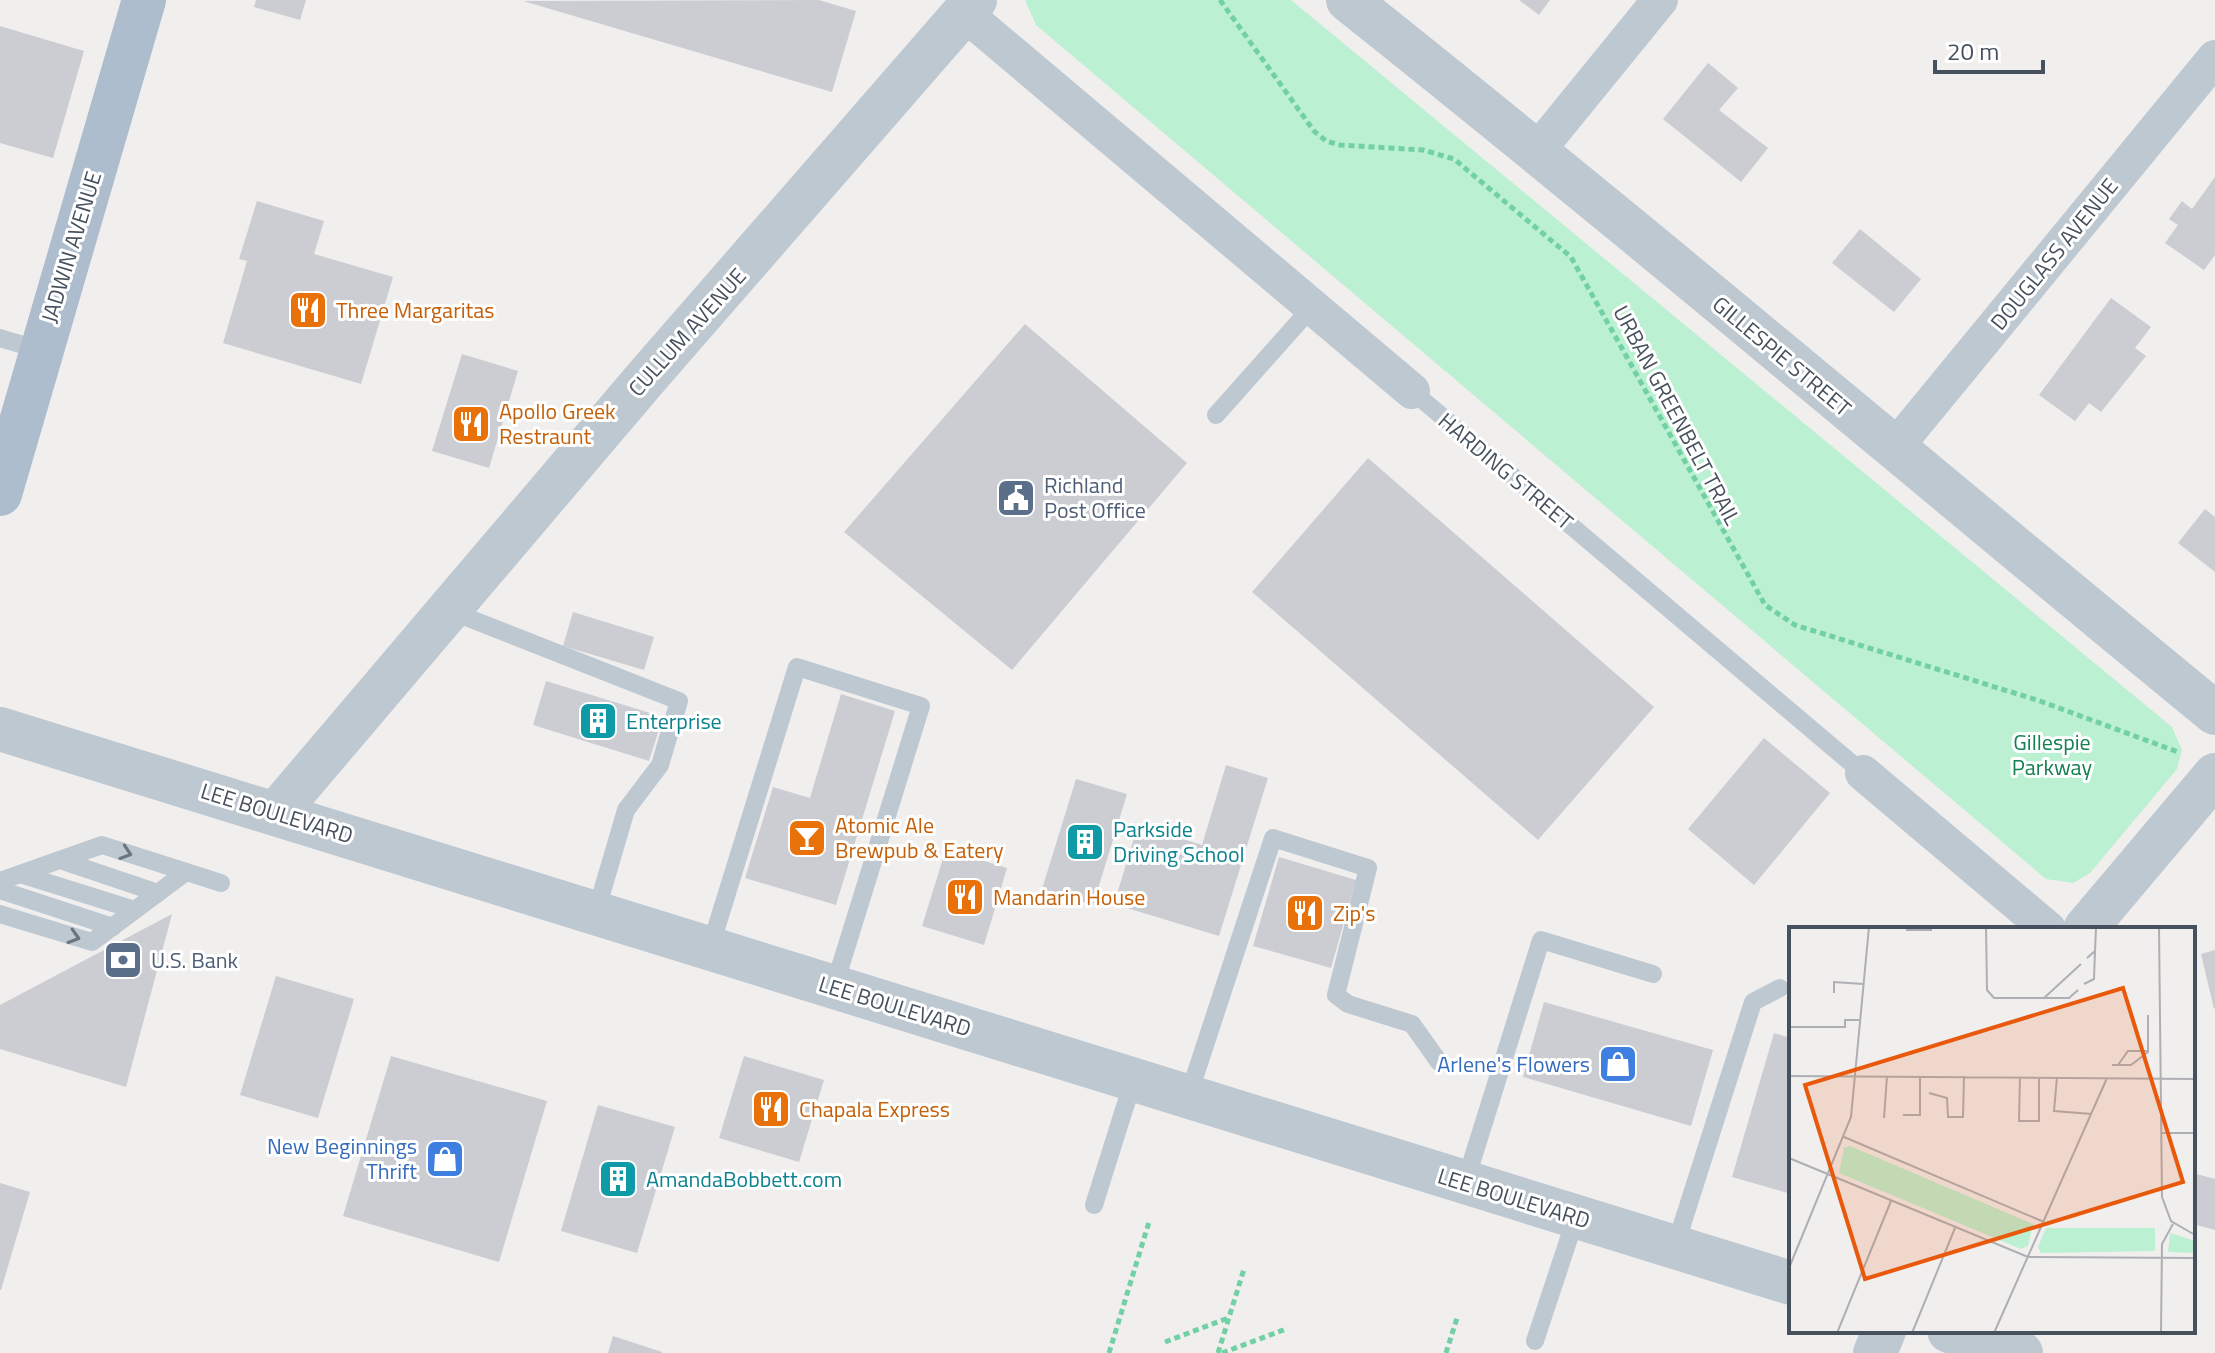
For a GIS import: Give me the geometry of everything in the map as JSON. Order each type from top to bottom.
[{"type":"main road","name":"JADWIN AVENUE","points":[[0,494],[20,344],[144,0]]},
{"type":"street","name":"GILLESPIE STREET","points":[[1348,0],[1537,151],[1893,450],[2215,713]]},
{"type":"street","points":[[1537,151],[1660,0]]},
{"type":"street","name":"HARDING STREET","points":[[970,6],[1412,391]]},
{"type":"street","name":"CULLUM AVENUE","points":[[277,812],[970,6]]},
{"type":"street","name":"DOUGLASS AVENUE","points":[[1893,450],[2215,58]]},
{"type":"street","name":"LEE BOULEVARD","points":[[0,729],[277,812],[1133,1081],[1789,1282]]},
{"type":"street","name":"HARDING STREET","points":[[1863,773],[2046,927]]},
{"type":"street","points":[[2087,927],[2215,775]]},
{"type":"street","points":[[1875,1353],[1883,1333]]},
{"type":"street","points":[[1956,1333],[2021,1353]]},
{"type":"lane","points":[[1216,415],[1312,307]]},
{"type":"lane","name":"HARDING STREET","points":[[1412,391],[1863,773]]},
{"type":"lane","points":[[448,610],[679,701],[660,765],[626,810],[596,912]]},
{"type":"lane","points":[[710,948],[797,667],[907,701],[921,706],[834,987]]},
{"type":"lane","points":[[1188,1098],[1273,838],[1368,868],[1336,981],[1336,995],[1348,1004],[1412,1024],[1439,1062]]},
{"type":"lane","points":[[0,881],[102,845],[221,883]]},
{"type":"lane","points":[[60,860],[158,893]]},
{"type":"lane","points":[[0,914],[92,942],[186,872]]},
{"type":"lane","points":[[20,874],[135,910]]},
{"type":"lane","points":[[0,890],[113,927]]},
{"type":"lane","points":[[1465,1183],[1541,940],[1653,974]]},
{"type":"lane","points":[[1675,1247],[1753,1002],[1780,988]]},
{"type":"lane","points":[[1094,1205],[1133,1081]]},
{"type":"lane","points":[[1535,1341],[1576,1217]]},
{"type":"path","name":"URBAN GREENBELT TRAIL","points":[[1220,0],[1314,131],[1326,141],[1340,145],[1423,150],[1454,159],[1571,257],[1765,605],[1795,625],[2040,701],[2178,752]]},
{"type":"path","points":[[1109,1353],[1149,1222]]},
{"type":"path","points":[[1220,1353],[1244,1269]]},
{"type":"path","points":[[1165,1342],[1229,1317]]},
{"type":"path","points":[[1446,1353],[1457,1318]]},
{"type":"path","points":[[1220,1353],[1286,1329]]},
{"type":"green space","name":"Gillespie Parkway","points":[[1025,0],[1291,0],[2172,727],[2182,750],[2177,769],[2090,873],[2073,883],[2046,879],[1036,25]]},
{"type":"building","points":[[256,0],[306,0],[300,20],[254,7]]},
{"type":"building","points":[[819,0],[856,11],[832,92],[523,1]]},
{"type":"building","points":[[1519,0],[1550,0],[1539,15]]},
{"type":"building","points":[[0,26],[84,51],[53,158],[0,143]]},
{"type":"building","points":[[1708,63],[1738,88],[1719,110],[1768,148],[1741,182],[1663,119]]},
{"type":"building","points":[[2215,177],[2215,255],[2204,270],[2165,243],[2178,225],[2169,219],[2182,201],[2192,209]]},
{"type":"building","name":"Three Margaritas","points":[[257,201],[324,221],[314,254],[393,277],[361,384],[223,343],[247,261],[239,259]]},
{"type":"building","points":[[1860,229],[1921,279],[1894,312],[1832,263]]},
{"type":"building","points":[[2111,298],[2151,327],[2135,348],[2146,356],[2101,412],[2089,403],[2075,421],[2039,395]]},
{"type":"building","name":"Richland Post Office","points":[[1025,324],[1187,463],[1012,670],[844,532]]},
{"type":"building","name":"Apollo Greek Restraunt","points":[[462,354],[518,371],[489,468],[432,451]]},
{"type":"building","points":[[1368,458],[1654,707],[1538,840],[1252,592]]},
{"type":"building","points":[[2205,509],[2215,517],[2215,572],[2178,543]]},
{"type":"building","points":[[573,612],[654,637],[644,670],[563,646]]},
{"type":"building","name":"Enterprise","points":[[546,681],[663,717],[649,761],[533,725]]},
{"type":"building","name":"Atomic Ale Brewpub & Eatery","points":[[841,694],[895,711],[836,905],[745,878],[773,787],[810,798]]},
{"type":"building","points":[[1764,738],[1830,793],[1754,885],[1688,829]]},
{"type":"building","points":[[1226,765],[1268,778],[1219,936],[1114,904],[1138,825],[1202,845]]},
{"type":"building","name":"Parkside Driving School","points":[[1076,779],[1127,794],[1093,905],[1042,889]]},
{"type":"building","name":"Mandarin House","points":[[946,849],[1007,868],[984,945],[922,926]]},
{"type":"building","name":"Zip's","points":[[1279,857],[1356,880],[1331,968],[1253,946]]},
{"type":"building","name":"U.S. Bank","points":[[172,914],[126,1087],[0,1049],[0,1005]]},
{"type":"building","points":[[2215,950],[2215,1008],[2214,1009],[2201,954]]},
{"type":"building","points":[[276,976],[354,999],[318,1118],[240,1095]]},
{"type":"building","name":"Arlene's Flowers","points":[[1544,1002],[1713,1050],[1691,1126],[1523,1077]]},
{"type":"building","points":[[1774,1033],[1789,1037],[1789,1193],[1732,1177]]},
{"type":"building","name":"New Beginnings Thrift","points":[[391,1056],[547,1101],[499,1262],[343,1216]]},
{"type":"building","name":"Chapala Express","points":[[744,1056],[824,1080],[799,1162],[719,1138]]},
{"type":"building","name":"AmandaBobbett.com","points":[[598,1105],[675,1127],[637,1253],[561,1231]]},
{"type":"building","points":[[2195,1174],[2215,1179],[2215,1230],[2195,1225]]},
{"type":"building","points":[[0,1183],[30,1192],[1,1290],[0,1290]]},
{"type":"building","points":[[613,1336],[662,1352],[662,1353],[608,1353]]},
{"type":"place","name":"Three Margaritas","points":[[308,310]]},
{"type":"place","name":"Apollo Greek Restraunt","points":[[471,424]]},
{"type":"place","name":"Richland Post Office","points":[[1016,498]]},
{"type":"place","name":"Enterprise","points":[[598,721]]},
{"type":"place","name":"Atomic Ale Brewpub & Eatery","points":[[807,838]]},
{"type":"place","name":"Parkside Driving School","points":[[1085,842]]},
{"type":"place","name":"Mandarin House","points":[[965,897]]},
{"type":"place","name":"Zip's","points":[[1305,913]]},
{"type":"place","name":"U.S. Bank","points":[[123,960]]},
{"type":"place","name":"Arlene's Flowers","points":[[1618,1064]]},
{"type":"place","name":"Chapala Express","points":[[771,1109]]},
{"type":"place","name":"New Beginnings Thrift","points":[[445,1159]]},
{"type":"place","name":"AmandaBobbett.com","points":[[618,1179]]}]
